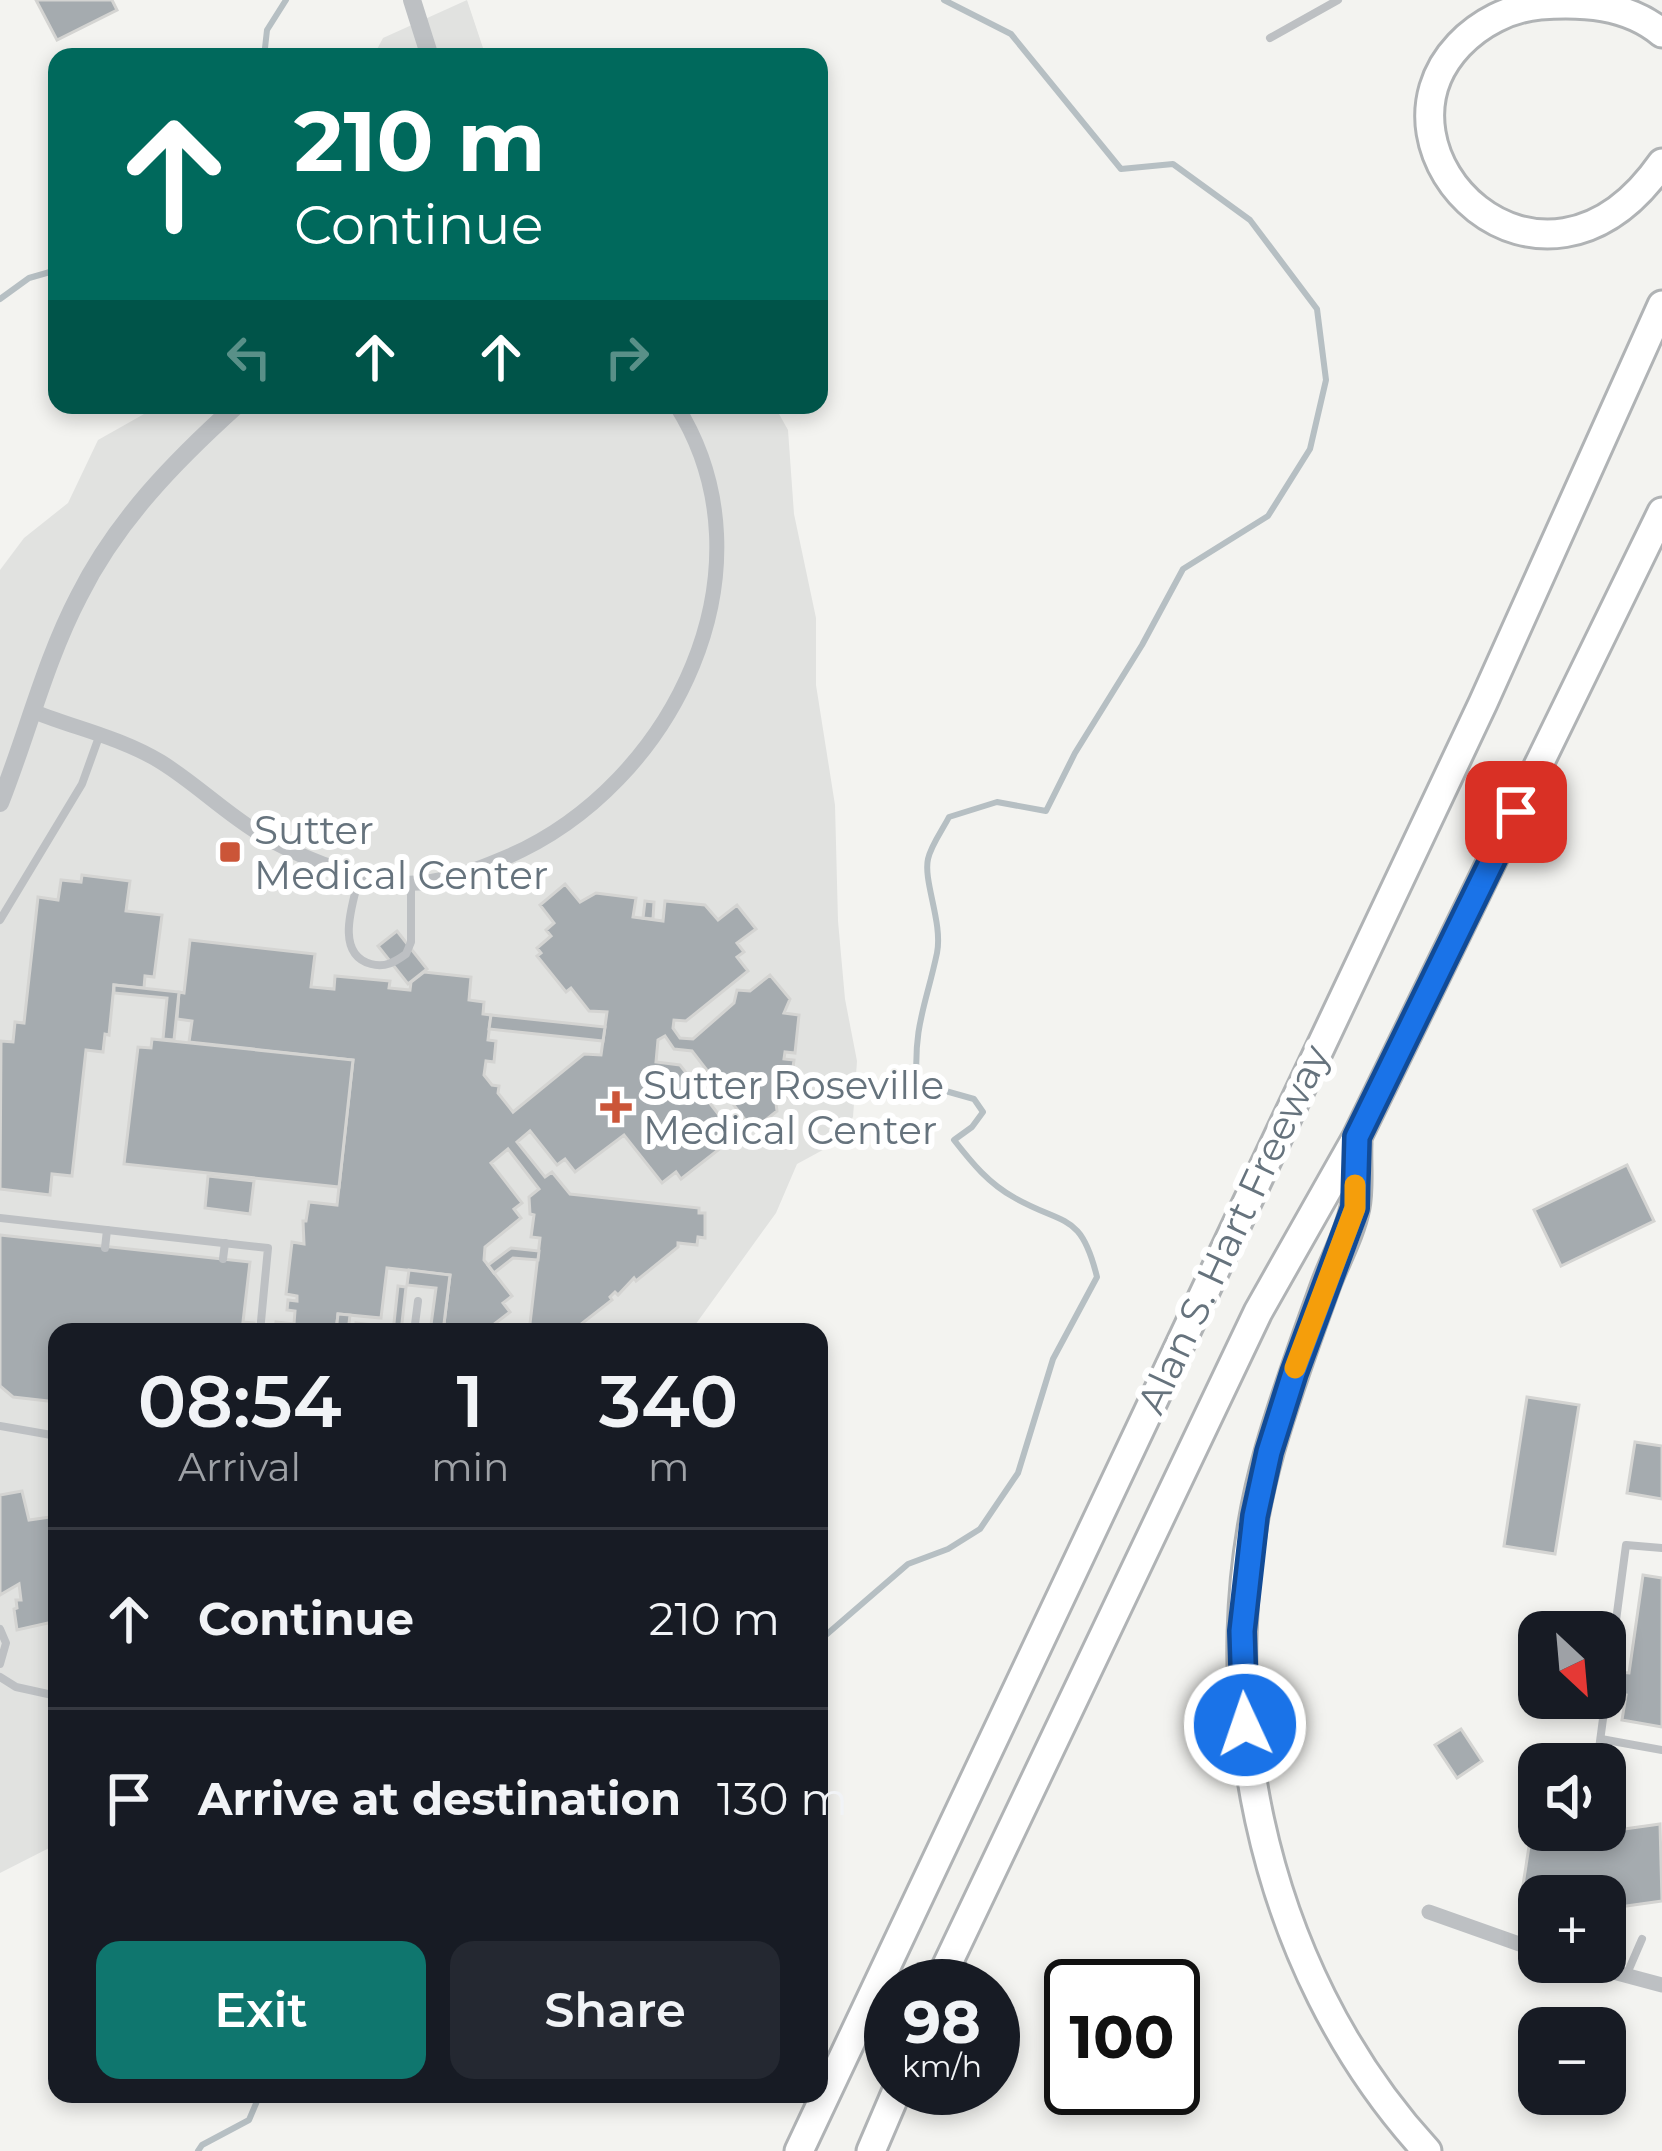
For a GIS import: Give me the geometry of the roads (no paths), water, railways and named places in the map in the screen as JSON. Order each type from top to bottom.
[{"type":"highway","points":[[1658,30],[1621,11],[1591,3],[1533,5],[1498,16],[1469,34],[1448,56],[1434,95],[1431,131],[1438,155],[1459,192],[1489,220],[1528,234],[1575,233],[1601,223],[1628,205],[1662,163]]},
{"type":"highway","name":"Alan S. Hart Freeway","points":[[828,2086],[1483,703],[1662,305]]},
{"type":"highway","name":"Alan S. Hart Freeway","points":[[950,1959],[1258,1312],[1357,1137],[1662,512]]},
{"type":"highway","points":[[1357,1137],[1355,1208],[1294,1373],[1255,1516],[1242,1631],[1243,1701],[1258,1816],[1299,1944],[1359,2060],[1427,2151]]},
{"type":"highway","name":"Alan S. Hart Freeway","points":[[800,2145],[820,2103]]},
{"type":"highway","points":[[871,2151],[886,2115]]},
{"type":"street","points":[[415,8],[427,48]]},
{"type":"street","points":[[0,803],[71,611],[105,551],[153,487],[228,414]]},
{"type":"street","points":[[34,712],[100,734],[159,761],[259,833],[360,875],[411,883],[451,878],[524,850],[571,821],[636,758],[673,704],[707,623],[720,541],[702,453],[681,414]]},
{"type":"street","points":[[1429,1912],[1518,1944]]},
{"type":"street","points":[[1626,1976],[1662,1985]]},
{"type":"lane","points":[[1270,38],[1338,0]]},
{"type":"lane","points":[[0,920],[86,776],[100,734]]},
{"type":"lane","points":[[360,875],[348,920],[350,939],[364,962],[374,965],[395,962],[406,954],[411,942],[411,883]]},
{"type":"lane","points":[[0,1218],[268,1248],[261,1323]]},
{"type":"lane","points":[[105,1248],[107,1229]]},
{"type":"lane","points":[[223,1259],[225,1243]]},
{"type":"lane","points":[[415,1323],[418,1301]]},
{"type":"lane","points":[[0,1426],[48,1434]]},
{"type":"lane","points":[[1600,1743],[1626,1545],[1662,1548]]},
{"type":"lane","points":[[0,1629],[6,1643],[0,1664]]},
{"type":"lane","points":[[0,1677],[16,1687],[48,1694]]},
{"type":"lane","points":[[1600,1739],[1662,1750]]},
{"type":"lane","points":[[1626,1976],[1642,1940]]},
{"type":"waterway","points":[[265,48],[267,30],[286,0]]},
{"type":"waterway","points":[[828,1633],[908,1564],[948,1549],[980,1529],[1018,1473],[1053,1359],[1097,1277],[1077,1231],[997,1186],[954,1140],[983,1112],[974,1099],[917,1083],[919,1031],[938,941],[927,868],[932,848],[949,817],[997,802],[1046,811],[1183,569],[1268,516],[1310,449],[1326,380],[1317,309],[1250,220],[1173,164],[1121,169],[1011,34],[944,0]]},
{"type":"waterway","points":[[0,299],[29,278],[48,273]]},
{"type":"waterway","points":[[198,2151],[249,2120],[256,2103]]},
{"type":"place","name":"Sutter Medical Center","points":[[230,852]]},
{"type":"place","name":"Sutter Roseville Medical Center","points":[[616,1107]]}]
